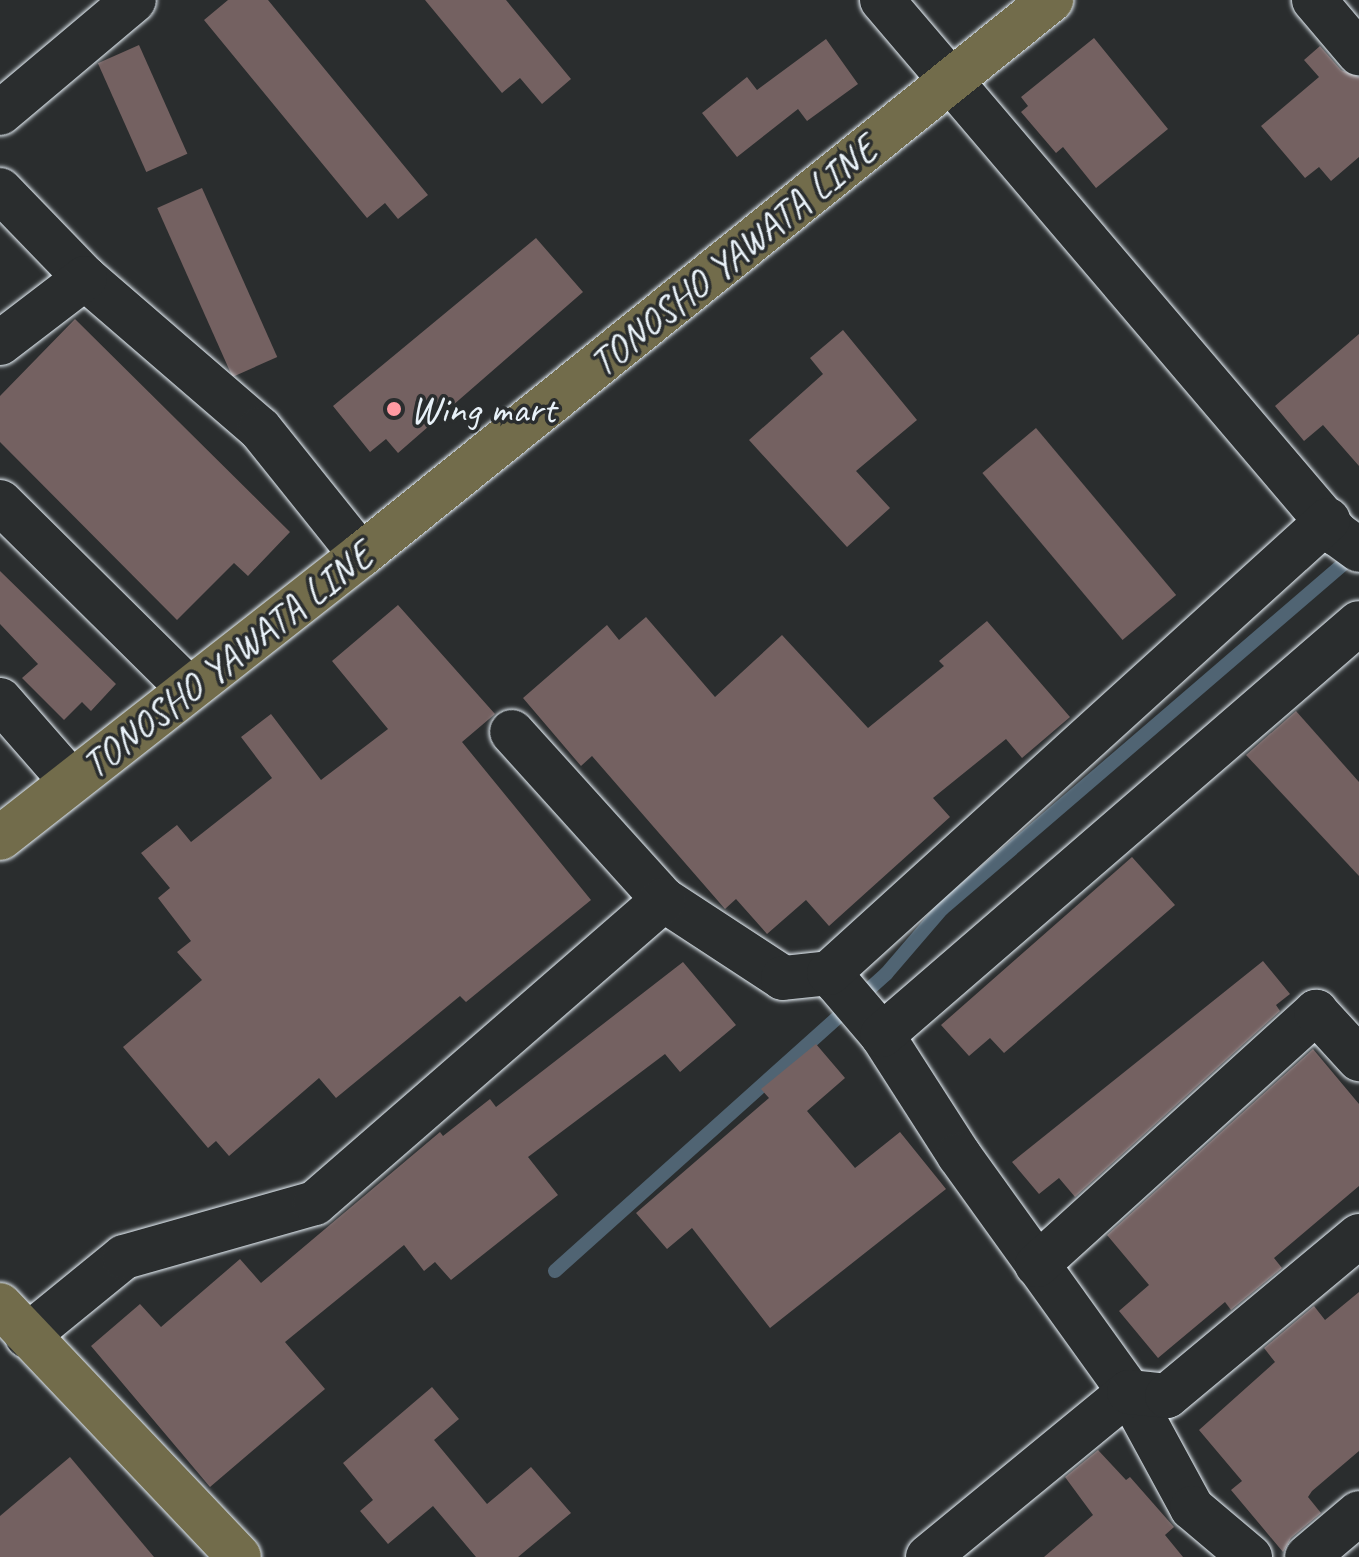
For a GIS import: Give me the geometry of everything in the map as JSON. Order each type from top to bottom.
[{"type":"main road","name":"TONOSHO YAWATA LINE","points":[[0,838],[361,555],[1051,0]]},
{"type":"main road","points":[[14,1321],[231,1554]]},
{"type":"street","points":[[0,113],[134,0]]},
{"type":"street","points":[[852,1000],[1342,535],[882,0]]},
{"type":"street","points":[[1314,0],[1359,53]]},
{"type":"street","points":[[0,190],[85,278],[260,429],[361,555]]},
{"type":"street","points":[[0,343],[85,278]]},
{"type":"street","points":[[0,502],[188,688]]},
{"type":"street","points":[[852,1000],[1359,623]]},
{"type":"street","points":[[0,700],[71,781]]},
{"type":"street","points":[[512,732],[664,900],[783,978],[852,1000],[1129,1392],[1192,1508],[1250,1557]]},
{"type":"street","points":[[14,1321],[124,1257],[315,1203],[664,900]]},
{"type":"street","points":[[1037,1265],[1316,1012],[1359,1059]]},
{"type":"street","points":[[928,1557],[1129,1392],[1167,1396],[1359,1236]]},
{"type":"street","points":[[1307,1557],[1359,1513]]},
{"type":"building","points":[[228,0],[268,0],[428,195],[398,219],[385,203],[367,218],[204,20]]},
{"type":"building","points":[[425,0],[506,0],[571,79],[542,104],[520,78],[502,93]]},
{"type":"building","points":[[1094,38],[1168,129],[1096,188],[1063,147],[1056,153],[1021,112],[1028,106],[1021,97]]},
{"type":"building","points":[[826,39],[858,84],[807,121],[798,109],[737,157],[702,113],[747,77],[757,90]]},
{"type":"building","points":[[139,45],[187,154],[146,172],[98,63]]},
{"type":"building","points":[[1320,46],[1341,70],[1359,77],[1359,157],[1331,181],[1319,167],[1305,178],[1261,126],[1319,77],[1304,60]]},
{"type":"building","points":[[202,188],[277,357],[232,377],[157,208]]},
{"type":"building","points":[[536,238],[583,292],[398,453],[386,439],[370,452],[333,406]]},
{"type":"building","points":[[75,319],[290,532],[248,576],[234,563],[177,620],[0,442],[0,396]]},
{"type":"building","points":[[843,330],[917,420],[856,471],[890,508],[847,547],[749,440],[823,374],[810,358]]},
{"type":"building","points":[[1359,334],[1359,466],[1323,425],[1304,441],[1275,406]]},
{"type":"building","points":[[1036,428],[1176,595],[1123,640],[982,473]]},
{"type":"building","points":[[0,571],[116,684],[91,711],[82,702],[64,720],[22,678],[38,664],[0,624]]},
{"type":"building","points":[[398,605],[495,714],[462,742],[591,900],[466,1002],[460,996],[336,1098],[319,1078],[229,1156],[216,1141],[208,1148],[123,1047],[202,980],[177,952],[191,941],[158,898],[170,888],[141,853],[177,825],[191,842],[272,778],[241,737],[271,714],[321,780],[388,729],[332,661]]},
{"type":"building","points":[[646,617],[715,697],[782,635],[868,728],[944,666],[939,661],[987,621],[1070,717],[1022,758],[1006,739],[933,798],[950,817],[829,926],[806,900],[767,934],[736,899],[725,909],[592,756],[581,766],[523,698],[607,625],[619,640]]},
{"type":"building","points":[[1296,711],[1359,782],[1359,876],[1246,755]]},
{"type":"building","points":[[1132,857],[1175,905],[1004,1053],[990,1038],[969,1056],[941,1025]]},
{"type":"building","points":[[1263,961],[1290,994],[1276,1005],[1280,1011],[1075,1197],[1059,1178],[1039,1194],[1012,1162]]},
{"type":"building","points":[[683,962],[736,1025],[680,1072],[665,1054],[528,1157],[558,1195],[451,1280],[435,1262],[424,1271],[404,1245],[285,1342],[325,1389],[210,1487],[91,1346],[140,1304],[161,1327],[240,1259],[261,1283],[440,1132],[443,1136],[490,1099],[496,1107]]},
{"type":"building","points":[[816,1044],[845,1078],[807,1111],[855,1168],[900,1132],[946,1189],[770,1328],[692,1228],[667,1249],[636,1213],[769,1098],[761,1089]]},
{"type":"building","points":[[1313,1049],[1359,1104],[1359,1186],[1274,1258],[1282,1268],[1231,1310],[1225,1302],[1158,1358],[1119,1311],[1149,1285],[1107,1235]]},
{"type":"building","points":[[1359,1292],[1359,1451],[1312,1491],[1308,1497],[1321,1513],[1291,1538],[1283,1552],[1231,1490],[1242,1481],[1199,1430],[1275,1362],[1264,1348],[1314,1306],[1325,1320]]},
{"type":"building","points":[[432,1387],[459,1419],[434,1440],[487,1504],[531,1467],[571,1513],[518,1557],[476,1557],[433,1506],[388,1544],[360,1511],[373,1500],[343,1463]]},
{"type":"building","points":[[1098,1450],[1126,1480],[1130,1477],[1174,1527],[1165,1535],[1183,1557],[1044,1557],[1093,1515],[1065,1477]]},
{"type":"building","points":[[70,1457],[154,1557],[0,1557],[0,1516]]},
{"type":"waterway","points":[[555,1271],[886,974],[942,909],[1356,553]]},
{"type":"place","name":"Wing mart","points":[[394,409]]}]
